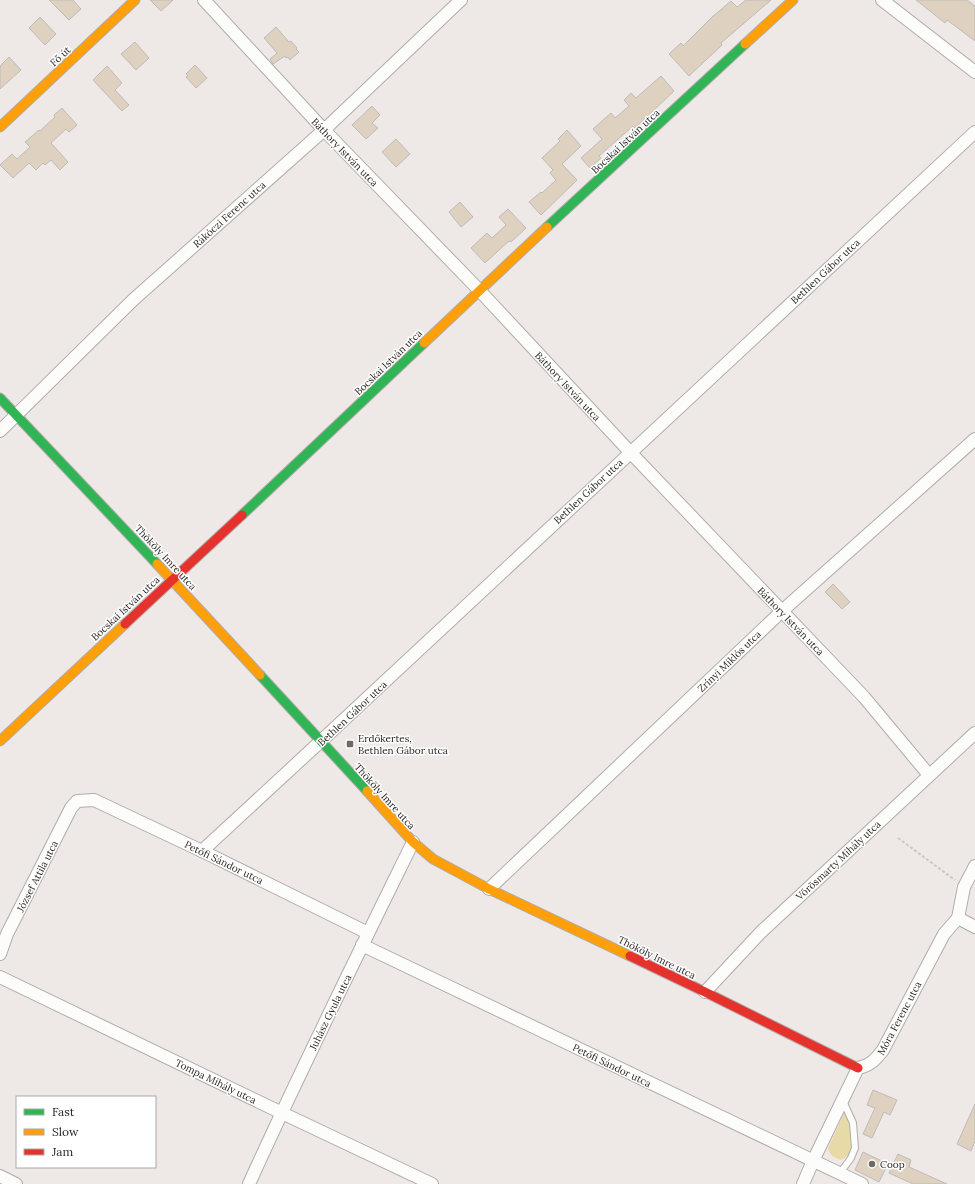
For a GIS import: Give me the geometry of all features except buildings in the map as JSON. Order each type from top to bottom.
[{"type":"street","name":"Fő út","points":[[0,127],[135,0]]},
{"type":"street","name":"Báthory István utca","points":[[204,0],[324,130],[479,290],[630,452],[864,697],[929,775]]},
{"type":"street","name":"Rákóczi Ferenc utca","points":[[0,431],[17,416],[133,300],[324,130],[461,0]]},
{"type":"street","name":"Bocskai István utca","points":[[0,741],[238,519],[479,290],[792,0]]},
{"type":"street","points":[[882,0],[975,72]]},
{"type":"street","name":"Bethlen Gábor utca","points":[[202,851],[975,132]]},
{"type":"street","name":"Thököly Imre utca","points":[[0,398],[172,579],[413,842],[433,859],[489,889],[705,992],[858,1068]]},
{"type":"street","name":"Zrínyi Miklós utca","points":[[489,889],[782,611],[975,439]]},
{"type":"street","name":"Vörösmarty Mihály utca","points":[[705,992],[762,932],[975,733]]},
{"type":"street","name":"Petőfi Sándor utca","points":[[77,801],[94,800],[202,851],[368,933]]},
{"type":"street","name":"József Attila utca","points":[[0,954],[4,930],[77,801]]},
{"type":"street","name":"Juhász Gyula utca","points":[[249,1184],[362,945],[413,842]]},
{"type":"street","points":[[975,866],[964,887],[958,918],[975,927]]},
{"type":"street","name":"Móra Ferenc utca","points":[[858,1068],[866,1066],[876,1059],[883,1050],[944,934],[958,918]]},
{"type":"street","name":"Petőfi Sándor utca","points":[[362,945],[862,1184]]},
{"type":"street","name":"Tompa Mihály utca","points":[[0,977],[432,1184]]},
{"type":"street","points":[[803,1184],[858,1068]]},
{"type":"street","points":[[0,1176],[16,1184]]},
{"type":"lane","points":[[840,1173],[851,1158],[855,1148],[854,1123],[843,1101]]},
{"type":"path","points":[[898,838],[964,887]]},
{"type":"shaded area","points":[[844,1114],[846,1114],[851,1125],[851,1149],[848,1156],[841,1160],[831,1155],[828,1148]]},
{"type":"traffic: fast","points":[[547,227],[745,44]]},
{"type":"traffic: fast","points":[[242,515],[424,343]]},
{"type":"traffic: fast","points":[[0,398],[157,564]]},
{"type":"traffic: fast","points":[[260,675],[367,791]]},
{"type":"traffic: slow","points":[[0,127],[135,0]]},
{"type":"traffic: slow","points":[[745,44],[793,0]]},
{"type":"traffic: slow","points":[[424,343],[547,227]]},
{"type":"traffic: slow","points":[[157,564],[260,675]]},
{"type":"traffic: slow","points":[[0,741],[125,624]]},
{"type":"traffic: slow","points":[[367,791],[413,842],[433,859],[489,889],[630,956]]},
{"type":"traffic: jam","points":[[125,624],[242,515]]},
{"type":"traffic: jam","points":[[630,956],[858,1068]]},
{"type":"place","name":"Erdőkertes, Bethlen Gábor utca","points":[[350,744]]},
{"type":"place","name":"Coop","points":[[872,1164]]}]
